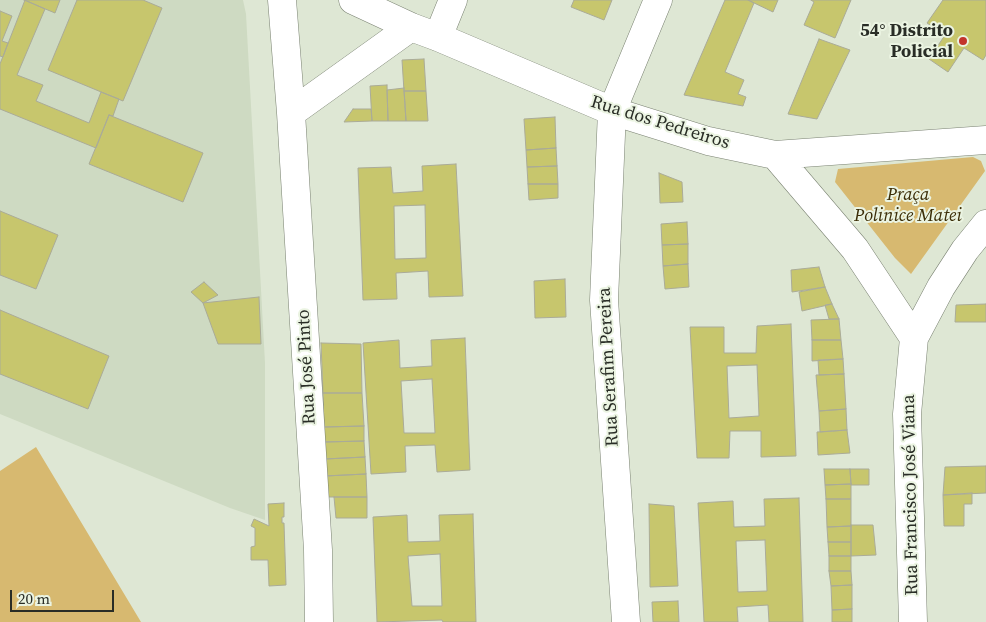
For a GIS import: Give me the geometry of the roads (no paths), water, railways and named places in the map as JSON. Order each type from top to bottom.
[{"type":"street","name":"Rua José Pinto","points":[[282,0],[291,113],[318,550],[320,622]]},
{"type":"street","name":"Rua dos Pedreiros","points":[[353,0],[411,27],[612,111],[708,141],[775,155],[986,140]]},
{"type":"street","points":[[438,37],[453,0]]},
{"type":"street","points":[[612,111],[658,0]]},
{"type":"street","points":[[291,113],[411,27]]},
{"type":"street","name":"Rua Serafim Pereira","points":[[612,111],[604,300],[626,622]]},
{"type":"street","points":[[775,155],[855,249],[914,338]]},
{"type":"street","name":"Rua Francisco José Viana","points":[[913,622],[907,414],[914,338],[941,288],[965,250],[986,224]]},
{"type":"place","name":"54° Distrito Policial","points":[[963,41]]},
{"type":"park label","name":"Praça Polinice Matei","points":[[908,205]]}]
